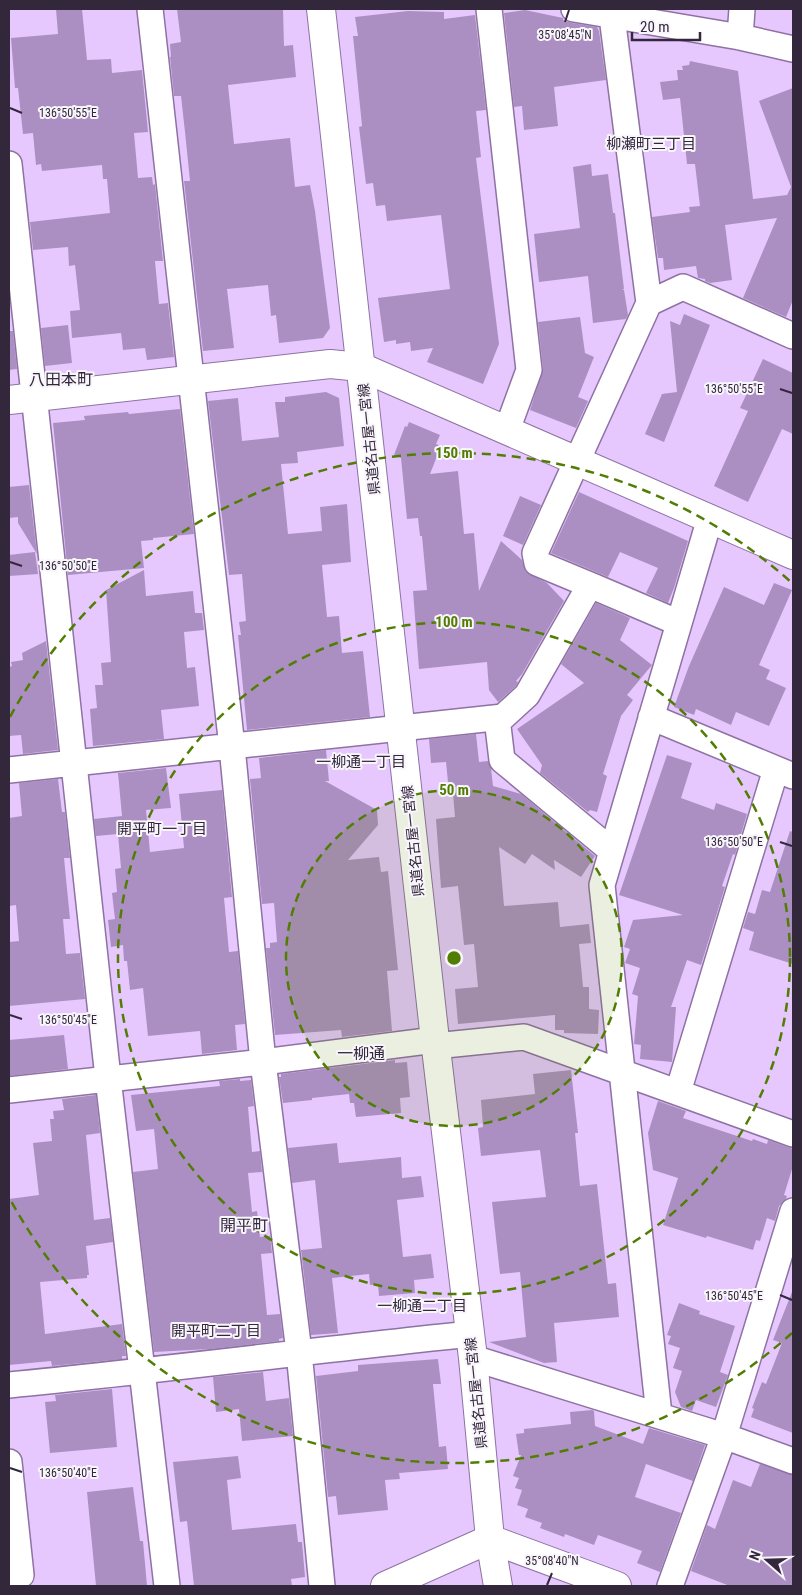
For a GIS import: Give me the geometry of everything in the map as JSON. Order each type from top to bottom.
[{"type":"main road","name":"県道名古屋一宮線","points":[[322,9],[435,1043],[472,1346],[490,1539],[498,1586]]},
{"type":"main road","points":[[22,398],[330,364],[361,367],[793,555]]},
{"type":"main road","points":[[385,1586],[490,1539],[617,1586]]},
{"type":"street","points":[[150,9],[232,747],[263,1062],[299,1352],[322,1586]]},
{"type":"street","points":[[489,9],[529,370],[507,430]]},
{"type":"street","points":[[574,9],[611,12],[793,48]]},
{"type":"street","points":[[740,37],[742,9]]},
{"type":"street","points":[[611,12],[649,303],[535,553],[537,563],[679,623]]},
{"type":"street","points":[[9,164],[22,398],[74,764],[108,1078],[167,1586]]},
{"type":"street","points":[[649,303],[683,287],[793,336]]},
{"type":"street","points":[[659,1415],[602,885],[710,518]]},
{"type":"street","points":[[9,770],[503,717],[527,695],[590,585]]},
{"type":"street","points":[[651,717],[785,772],[678,1092]]},
{"type":"street","points":[[497,718],[502,760],[612,851]]},
{"type":"street","points":[[9,1090],[435,1043],[524,1037],[793,1134]]},
{"type":"street","points":[[670,1586],[724,1436],[793,1211]]},
{"type":"street","points":[[9,1385],[143,1372],[299,1352],[472,1346],[659,1415],[793,1461]]},
{"type":"street","points":[[9,1462],[21,1576],[9,1581]]},
{"type":"building","points":[[56,9],[82,9],[87,60],[111,59],[112,73],[142,70],[148,132],[134,133],[138,178],[152,177],[153,185],[155,184],[163,261],[155,261],[159,304],[168,303],[174,357],[147,360],[145,348],[123,350],[121,333],[72,338],[70,311],[80,310],[75,265],[69,266],[68,247],[33,250],[30,222],[110,213],[107,179],[103,179],[102,165],[42,171],[41,164],[36,165],[33,133],[23,134],[18,88],[15,88],[11,38],[58,34]]},
{"type":"building","points":[[177,9],[283,9],[284,46],[293,45],[296,77],[228,85],[234,144],[290,138],[295,187],[310,185],[315,211],[330,328],[323,338],[279,343],[276,315],[271,316],[268,285],[227,289],[234,348],[203,351],[184,181],[190,181],[181,96],[174,96],[170,57],[170,44],[181,42]]},
{"type":"building","points":[[525,10],[563,18],[563,20],[572,23],[597,27],[599,31],[606,80],[554,87],[558,126],[524,130],[522,106],[514,107],[504,13]]},
{"type":"building","points":[[408,11],[444,12],[444,19],[475,15],[486,110],[476,111],[481,157],[476,158],[499,344],[483,384],[427,362],[433,348],[411,351],[410,342],[396,344],[396,340],[384,342],[378,298],[450,289],[441,215],[387,221],[385,205],[376,206],[373,183],[366,184],[359,127],[362,126],[353,36],[358,36],[355,17]]},
{"type":"building","points":[[690,61],[738,71],[753,199],[787,195],[791,187],[759,101],[793,88],[793,300],[786,317],[743,298],[777,218],[725,225],[732,280],[710,283],[705,281],[705,279],[698,278],[696,266],[664,270],[663,258],[658,258],[652,217],[690,212],[689,207],[700,206],[695,164],[687,164],[680,98],[663,100],[660,82],[678,80],[677,70],[683,70],[682,66],[689,65]]},
{"type":"building","points":[[591,164],[592,176],[608,174],[613,213],[615,213],[624,289],[622,289],[624,290],[628,315],[626,319],[593,323],[588,276],[539,282],[534,234],[580,228],[573,167]]},
{"type":"building","points":[[684,314],[710,325],[664,442],[645,434],[662,394],[677,392],[670,321],[680,325]]},
{"type":"building","points":[[580,317],[585,353],[594,357],[578,397],[588,401],[576,428],[530,410],[543,369],[538,322]]},
{"type":"building","points":[[68,325],[72,363],[45,366],[41,328]]},
{"type":"building","points":[[9,331],[13,331],[17,369],[9,370]]},
{"type":"building","points":[[763,359],[793,373],[793,434],[782,429],[748,502],[714,486],[748,411],[740,408]]},
{"type":"building","points":[[326,392],[339,398],[344,446],[297,452],[298,463],[281,464],[288,534],[322,531],[320,507],[347,504],[351,562],[322,565],[327,617],[339,616],[342,653],[363,651],[370,717],[247,730],[238,635],[241,635],[239,622],[246,621],[242,574],[229,575],[208,401],[238,398],[242,441],[279,437],[275,402],[285,402],[285,397]]},
{"type":"building","points":[[180,409],[194,534],[141,541],[144,568],[68,575],[53,423],[85,420],[84,416]]},
{"type":"building","points":[[409,422],[440,435],[436,444],[441,446],[430,474],[458,471],[464,534],[474,533],[479,591],[501,541],[522,560],[526,572],[547,583],[564,601],[522,674],[516,681],[518,682],[516,686],[498,702],[489,690],[487,662],[419,669],[413,591],[427,590],[422,536],[420,536],[418,518],[407,519],[401,458],[394,455],[405,426],[407,427]]},
{"type":"building","points":[[29,485],[37,554],[18,523],[18,517],[9,518],[9,487]]},
{"type":"building","points":[[579,492],[688,541],[668,603],[646,593],[658,568],[620,552],[608,577],[551,553]]},
{"type":"building","points":[[520,496],[541,505],[523,545],[503,536]]},
{"type":"building","points":[[35,552],[38,574],[9,576],[9,555]]},
{"type":"building","points":[[144,570],[146,596],[193,591],[195,613],[202,613],[204,630],[184,632],[187,668],[195,667],[199,706],[161,710],[164,739],[93,746],[90,709],[97,708],[95,685],[103,685],[101,663],[111,662],[106,590]]},
{"type":"building","points":[[774,583],[792,590],[759,665],[770,670],[766,679],[786,688],[769,726],[736,712],[731,725],[696,709],[694,715],[674,707],[689,666],[724,587],[764,605]]},
{"type":"building","points":[[596,603],[630,618],[620,640],[652,665],[627,695],[633,700],[621,716],[603,774],[607,776],[597,812],[590,810],[588,812],[540,773],[542,765],[517,729],[584,683],[561,664]]},
{"type":"building","points":[[46,641],[58,750],[23,754],[21,735],[9,736],[9,667],[12,666],[11,662],[23,660],[22,653]]},
{"type":"building","points":[[476,734],[479,762],[488,761],[491,768],[493,786],[521,794],[595,856],[581,877],[554,860],[555,870],[532,854],[525,864],[499,847],[504,906],[558,902],[560,927],[589,924],[591,943],[579,944],[583,987],[589,987],[589,1009],[599,1010],[598,1034],[564,1033],[564,1030],[555,1030],[555,1015],[458,1024],[455,989],[478,987],[474,944],[464,945],[458,886],[441,888],[436,819],[455,817],[452,782],[448,782],[446,762],[431,763],[429,739]]},
{"type":"building","points":[[326,750],[329,781],[325,781],[377,810],[378,825],[348,860],[379,857],[381,872],[388,871],[398,970],[387,971],[392,1031],[342,1037],[341,1030],[275,1035],[266,948],[270,948],[270,943],[277,942],[274,903],[262,904],[250,779],[261,778],[259,758]]},
{"type":"building","points":[[667,755],[692,763],[681,798],[714,810],[716,803],[747,814],[735,855],[733,854],[722,886],[725,887],[701,965],[687,960],[671,1007],[676,1007],[672,1062],[640,1059],[641,1045],[634,1044],[638,996],[632,994],[640,968],[625,963],[630,949],[624,947],[633,920],[683,915],[619,895]]},
{"type":"building","points":[[166,768],[171,808],[146,810],[150,852],[184,848],[179,794],[222,790],[232,897],[224,898],[229,952],[238,951],[245,1024],[235,1025],[237,1050],[202,1054],[200,1031],[148,1036],[143,988],[130,990],[123,945],[111,947],[108,920],[115,919],[112,893],[117,892],[115,869],[121,868],[118,834],[96,836],[94,819],[122,816],[118,773]]},
{"type":"building","points":[[58,779],[62,812],[65,812],[70,858],[64,858],[70,919],[63,919],[66,954],[80,953],[85,999],[9,1006],[9,942],[19,941],[16,905],[9,906],[9,818],[22,816],[19,783]]},
{"type":"building","points":[[790,831],[793,832],[793,964],[749,950],[754,932],[743,928],[748,912],[755,914],[762,890],[770,892]]},
{"type":"building","points":[[64,1035],[68,1069],[9,1076],[9,1040]]},
{"type":"building","points":[[395,1060],[395,1063],[407,1062],[410,1097],[400,1098],[401,1113],[356,1117],[354,1103],[350,1103],[349,1094],[283,1103],[279,1077],[281,1077],[281,1074]]},
{"type":"building","points":[[571,1070],[578,1133],[575,1133],[580,1186],[597,1184],[608,1284],[616,1283],[619,1317],[554,1323],[557,1362],[544,1363],[489,1342],[526,1337],[520,1272],[500,1274],[492,1202],[546,1197],[540,1150],[481,1156],[478,1128],[483,1127],[481,1100],[535,1094],[533,1074]]},
{"type":"building","points":[[240,1079],[240,1081],[251,1080],[254,1106],[248,1107],[252,1152],[260,1151],[262,1172],[248,1173],[252,1212],[257,1211],[260,1237],[270,1236],[272,1253],[261,1254],[267,1315],[280,1314],[283,1338],[279,1339],[279,1341],[210,1349],[154,1352],[133,1172],[158,1169],[154,1129],[136,1131],[131,1095],[220,1086],[219,1081]]},
{"type":"building","points":[[96,1095],[100,1133],[86,1135],[94,1220],[110,1218],[113,1242],[86,1246],[89,1275],[87,1275],[87,1278],[40,1282],[45,1334],[122,1324],[126,1356],[122,1356],[122,1359],[52,1366],[51,1361],[9,1365],[9,1199],[39,1195],[33,1143],[52,1141],[50,1119],[54,1119],[53,1111],[64,1110],[62,1099]]},
{"type":"building","points":[[658,1101],[686,1111],[683,1118],[752,1141],[753,1139],[767,1144],[768,1140],[793,1149],[793,1166],[784,1195],[787,1196],[786,1199],[779,1206],[775,1221],[767,1218],[760,1241],[756,1240],[753,1250],[663,1225],[678,1178],[653,1170],[648,1133]]},
{"type":"building","points":[[337,1143],[339,1163],[401,1157],[402,1178],[421,1176],[424,1197],[397,1200],[403,1257],[431,1254],[434,1278],[414,1280],[415,1293],[379,1296],[378,1284],[370,1285],[369,1274],[332,1278],[338,1333],[311,1335],[301,1250],[322,1248],[315,1180],[292,1183],[288,1148]]},
{"type":"building","points":[[792,1292],[793,1433],[751,1417],[754,1409],[752,1408],[762,1382],[766,1384],[782,1343],[773,1340]]},
{"type":"building","points":[[679,1303],[700,1311],[699,1314],[735,1326],[720,1372],[728,1375],[716,1407],[696,1400],[692,1411],[681,1407],[675,1392],[682,1371],[673,1368],[680,1348],[668,1344],[671,1336],[667,1335]]},
{"type":"building","points":[[438,1359],[441,1384],[433,1384],[439,1447],[446,1446],[448,1469],[399,1473],[400,1479],[385,1480],[388,1510],[338,1515],[336,1496],[328,1497],[316,1376],[358,1371],[358,1365]]},
{"type":"building","points":[[263,1372],[266,1401],[289,1398],[293,1436],[242,1441],[239,1409],[216,1412],[213,1377]]},
{"type":"building","points":[[112,1389],[117,1447],[50,1453],[45,1402],[56,1401],[55,1395]]},
{"type":"building","points":[[594,1411],[595,1426],[643,1444],[649,1428],[705,1445],[693,1481],[646,1464],[635,1497],[681,1513],[660,1572],[637,1563],[642,1551],[598,1535],[594,1545],[565,1534],[564,1537],[540,1528],[542,1523],[525,1517],[528,1509],[517,1505],[522,1490],[515,1488],[519,1478],[513,1476],[521,1455],[519,1455],[516,1434],[524,1433],[524,1429],[571,1424],[570,1412]]},
{"type":"building","points":[[238,1456],[241,1478],[227,1480],[232,1530],[296,1524],[298,1542],[302,1542],[305,1577],[291,1579],[292,1586],[194,1586],[187,1521],[180,1522],[173,1462]]},
{"type":"building","points":[[760,1464],[793,1475],[793,1586],[730,1586],[691,1571],[707,1525],[715,1529],[733,1480],[751,1487]]},
{"type":"building","points":[[133,1487],[140,1541],[143,1541],[147,1586],[96,1586],[87,1492]]},
{"type":"district","name":"柳瀬町三丁目","points":[[651,144]]},
{"type":"district","name":"八田本町","points":[[61,379]]},
{"type":"district","name":"一柳通一丁目","points":[[361,762]]},
{"type":"district","name":"開平町一丁目","points":[[162,829]]},
{"type":"district","name":"一柳通","points":[[361,1053]]},
{"type":"district","name":"開平町","points":[[244,1225]]},
{"type":"district","name":"一柳通二丁目","points":[[422,1306]]},
{"type":"district","name":"開平町二丁目","points":[[216,1331]]}]
